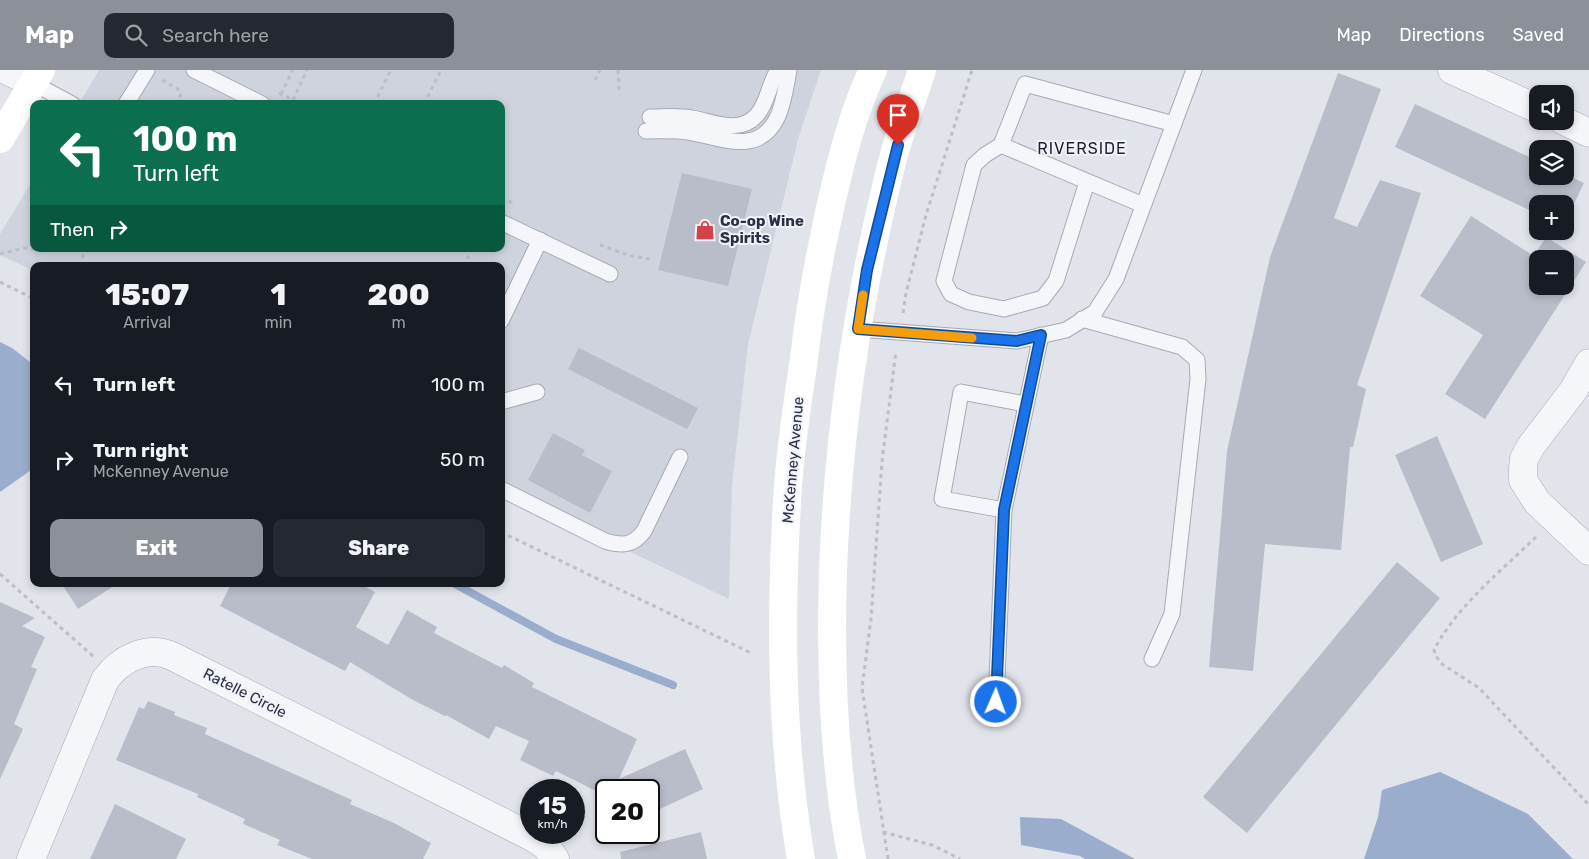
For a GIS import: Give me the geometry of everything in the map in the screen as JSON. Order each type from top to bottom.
[{"type":"main road","name":"McKenney Avenue","points":[[801,859],[796,832],[785,713],[783,642],[788,485],[814,282],[839,168],[859,100],[873,70]]},
{"type":"main road","points":[[852,859],[834,734],[831,619],[836,503],[847,390],[867,270],[892,164],[922,70]]},
{"type":"main road","points":[[0,139],[37,77]]},
{"type":"street","points":[[6,70],[37,77]]},
{"type":"street","points":[[1452,70],[1529,105]]},
{"type":"street","points":[[1574,126],[1589,133]]},
{"type":"street","points":[[1589,363],[1572,391],[1531,446],[1524,459],[1523,468],[1523,480],[1536,502],[1589,551]]},
{"type":"street","name":"Ratelle Circle","points":[[31,859],[105,680],[117,665],[138,655],[156,651],[172,656],[532,837],[546,846],[555,859]]},
{"type":"lane","points":[[128,100],[147,70]]},
{"type":"lane","points":[[194,70],[254,100]]},
{"type":"lane","points":[[778,70],[757,114],[749,121],[740,125],[729,126],[690,117],[648,124],[729,142],[751,141],[770,129],[777,120],[789,70]]},
{"type":"lane","points":[[858,329],[1017,341],[1066,330],[1095,312],[1116,279],[1194,70]]},
{"type":"lane","points":[[37,77],[67,100]]},
{"type":"lane","points":[[1088,182],[1056,281],[1043,298],[1004,309],[969,302],[951,294],[944,281],[974,164],[1001,145],[1025,84],[1174,124]]},
{"type":"lane","points":[[1001,145],[1143,205]]},
{"type":"lane","points":[[505,224],[610,274]]},
{"type":"lane","points":[[505,313],[540,240]]},
{"type":"lane","points":[[1082,320],[1182,347],[1197,360],[1198,379],[1172,614],[1152,659]]},
{"type":"lane","points":[[996,702],[1004,510],[1041,335]]},
{"type":"lane","points":[[505,401],[537,392]]},
{"type":"lane","points":[[1004,510],[942,499],[961,392],[1025,404]]},
{"type":"lane","points":[[505,491],[605,541],[627,545],[638,539],[644,531],[680,457]]},
{"type":"path","points":[[281,94],[293,70]]},
{"type":"path","points":[[292,100],[307,70]]},
{"type":"path","points":[[376,100],[391,70]]},
{"type":"path","points":[[426,100],[440,70]]},
{"type":"path","points":[[596,80],[600,70]]},
{"type":"path","points":[[618,70],[620,91]]},
{"type":"path","points":[[906,293],[928,205],[972,70]]},
{"type":"path","points":[[505,200],[518,206]]},
{"type":"path","points":[[594,242],[616,251],[654,260]]},
{"type":"path","points":[[0,254],[30,248]]},
{"type":"path","points":[[0,282],[30,297]]},
{"type":"path","points":[[888,859],[882,832],[862,688],[871,619],[882,461],[893,362]]},
{"type":"path","points":[[505,534],[751,653]]},
{"type":"path","points":[[1536,537],[1470,602],[1442,634],[1434,650],[1442,664],[1479,688],[1589,805]]},
{"type":"path","points":[[0,574],[96,658]]},
{"type":"path","points":[[882,832],[932,845],[960,859]]},
{"type":"shaded area","points":[[99,70],[821,70],[799,136],[748,344],[732,485],[729,599],[505,492],[505,262],[30,262],[30,269],[0,255],[0,234],[30,185],[30,252],[505,252],[505,100],[81,100]]},
{"type":"water","points":[[0,342],[12,348],[30,362],[30,471],[0,492]]},
{"type":"water","points":[[1440,772],[1528,814],[1573,859],[1364,859],[1378,817],[1382,790]]},
{"type":"water","points":[[1020,817],[1061,819],[1135,859],[1085,859],[1080,856],[1021,845]]},
{"type":"building","points":[[1338,73],[1381,89],[1334,218],[1357,227],[1380,180],[1421,193],[1357,385],[1366,389],[1353,447],[1350,447],[1341,550],[1265,544],[1253,671],[1209,667],[1227,451],[1270,257]]},
{"type":"building","points":[[1415,104],[1529,157],[1529,185],[1574,185],[1574,178],[1584,183],[1574,204],[1574,195],[1529,195],[1529,210],[1395,147]]},
{"type":"building","name":"Co-op Wine Spirits","points":[[682,173],[752,189],[728,286],[658,270]]},
{"type":"building","points":[[1471,216],[1529,253],[1529,295],[1565,295],[1485,419],[1445,394],[1483,335],[1420,296]]},
{"type":"building","points":[[1544,240],[1551,240],[1567,250],[1538,250]]},
{"type":"building","points":[[1574,254],[1586,262],[1574,281]]},
{"type":"building","points":[[579,348],[698,408],[687,429],[568,369]]},
{"type":"building","points":[[553,433],[585,450],[582,455],[612,471],[590,513],[528,480]]},
{"type":"building","points":[[1437,436],[1483,544],[1441,562],[1395,455]]},
{"type":"building","points":[[1397,562],[1440,598],[1247,833],[1203,797]]},
{"type":"building","points":[[64,587],[112,587],[78,609]]},
{"type":"building","points":[[230,587],[366,587],[375,592],[356,627],[388,645],[407,610],[437,627],[434,633],[502,668],[504,665],[534,683],[532,687],[637,739],[619,779],[595,779],[594,790],[585,786],[585,779],[572,779],[556,771],[553,776],[520,760],[529,741],[496,726],[489,739],[446,715],[413,700],[350,662],[345,671],[220,606]]},
{"type":"building","points":[[0,602],[35,618],[22,626],[45,637],[31,667],[37,669],[14,724],[23,729],[0,779]]},
{"type":"building","points":[[148,701],[175,712],[174,715],[207,728],[205,734],[352,800],[350,804],[394,823],[431,843],[423,859],[312,859],[277,845],[280,840],[243,824],[245,819],[197,797],[198,794],[116,760],[139,707],[144,709]]},
{"type":"building","points":[[685,749],[703,789],[660,809],[660,779],[619,779]]},
{"type":"building","points":[[115,804],[186,839],[176,859],[90,859]]},
{"type":"building","points":[[701,832],[707,859],[621,859],[620,852],[660,844],[660,842]]},
{"type":"waterway","points":[[461,587],[556,639],[673,685]]},
{"type":"slow traffic","points":[[863,295],[858,329],[900,334],[972,338]]},
{"type":"place","name":"Co-op Wine Spirits","points":[[705,230]]},
{"type":"district","name":"RIVERSIDE","points":[[1082,148]]},
{"type":"route","points":[[898,145],[867,270],[858,329],[900,334],[1017,341],[1041,335],[1004,510],[996,702]]}]
